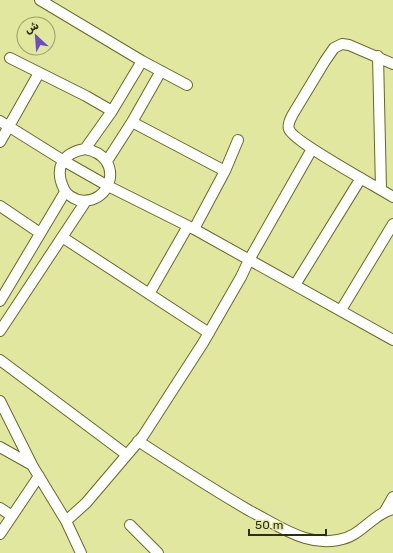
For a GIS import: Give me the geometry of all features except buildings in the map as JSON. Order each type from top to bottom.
[{"type":"street","points":[[40,0],[142,61],[187,85]]},
{"type":"street","points":[[393,64],[378,56],[342,44],[334,48],[325,60],[288,128],[292,134],[312,149],[393,197]]},
{"type":"street","points":[[378,56],[381,190]]},
{"type":"street","points":[[10,58],[86,96],[112,111]]},
{"type":"street","points":[[86,149],[112,111],[142,61]]},
{"type":"street","points":[[107,161],[132,122],[161,71]]},
{"type":"street","points":[[0,142],[39,73]]},
{"type":"street","points":[[0,121],[108,186],[191,228],[392,338]]},
{"type":"street","points":[[132,122],[225,171]]},
{"type":"street","points":[[150,294],[225,171],[238,140]]},
{"type":"street","points":[[86,149],[101,155],[107,161],[111,178],[103,193],[95,199],[86,201],[76,200],[65,192],[59,178],[60,169],[64,160],[73,152],[86,149]]},
{"type":"street","points":[[66,521],[86,503],[127,455],[171,394],[242,277],[249,260],[312,149]]},
{"type":"street","points":[[295,285],[361,178]]},
{"type":"street","points":[[1,297],[65,192]]},
{"type":"street","points":[[0,331],[86,201]]},
{"type":"street","points":[[0,206],[40,234]]},
{"type":"street","points":[[341,310],[393,224]]},
{"type":"street","points":[[62,237],[209,333]]},
{"type":"street","points":[[0,360],[127,455]]},
{"type":"street","points":[[0,402],[32,465],[66,521],[81,553]]},
{"type":"street","points":[[138,441],[228,498],[289,532],[306,538],[338,540],[354,535],[389,510],[393,497]]},
{"type":"street","points":[[0,447],[32,465]]},
{"type":"street","points":[[0,534],[39,476]]},
{"type":"street","points":[[0,508],[12,516]]},
{"type":"street","points":[[130,525],[158,553]]}]
